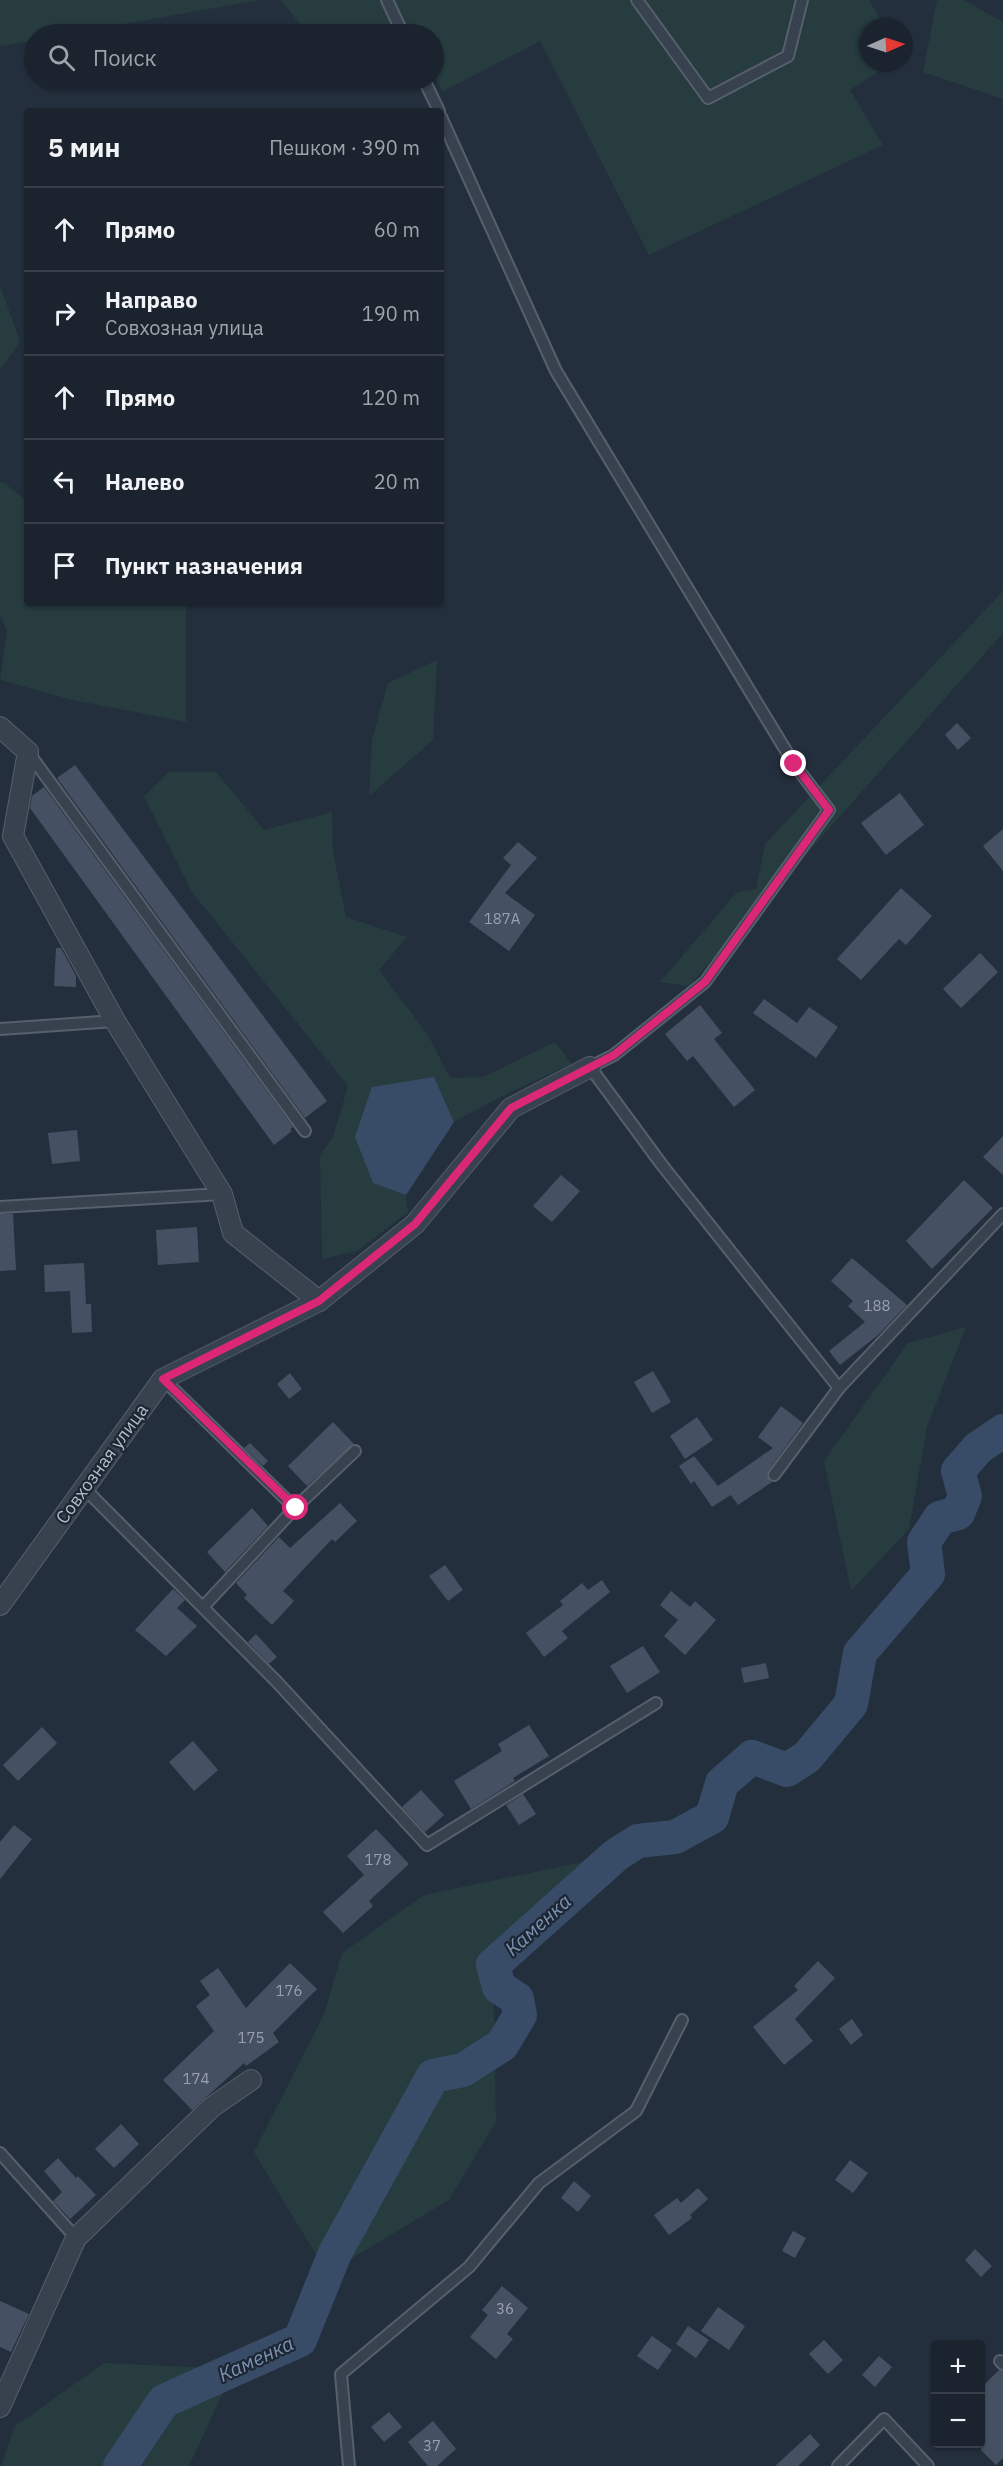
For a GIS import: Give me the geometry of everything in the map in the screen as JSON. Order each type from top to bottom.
[{"type":"street","points":[[0,727],[28,752],[7,837],[115,1021],[222,1194],[233,1233],[319,1301]]},
{"type":"street","name":"Совхозная улица","points":[[0,1605],[163,1379],[319,1301],[415,1224],[511,1108],[590,1067]]},
{"type":"street","points":[[0,2407],[76,2238],[212,2108],[251,2080]]},
{"type":"lane","points":[[387,0],[398,24]]},
{"type":"lane","points":[[637,0],[708,98],[788,56],[801,0]]},
{"type":"lane","points":[[429,90],[438,108]]},
{"type":"lane","points":[[444,124],[556,371],[794,764],[829,810],[705,982],[614,1055],[590,1067],[662,1165],[839,1388]]},
{"type":"lane","points":[[28,752],[305,1131]]},
{"type":"lane","points":[[0,1029],[115,1021]]},
{"type":"lane","points":[[0,1207],[222,1194]]},
{"type":"lane","points":[[774,1475],[839,1388],[1003,1214]]},
{"type":"lane","points":[[163,1379],[296,1508]]},
{"type":"lane","points":[[203,1607],[296,1508],[355,1451]]},
{"type":"lane","points":[[85,1489],[277,1682],[427,1845],[656,1703]]},
{"type":"lane","points":[[349,2466],[341,2374],[469,2267],[539,2182],[636,2111],[682,2020]]},
{"type":"lane","points":[[0,2152],[76,2238]]},
{"type":"lane","points":[[838,2466],[884,2419],[928,2466]]},
{"type":"green space","points":[[0,0],[260,0],[123,24],[24,24],[24,42],[0,46]]},
{"type":"green space","points":[[281,0],[869,0],[880,18],[859,18],[859,72],[878,72],[850,90],[883,145],[649,255],[540,41],[442,92],[441,90],[444,90],[444,24],[300,24]]},
{"type":"green space","points":[[937,0],[964,0],[1003,22],[1003,99],[923,72]]},
{"type":"green space","points":[[0,285],[20,342],[0,370]]},
{"type":"green space","points":[[0,482],[3,482],[24,499],[24,606],[186,606],[186,722],[73,700],[0,680],[7,631],[0,616]]},
{"type":"green space","points":[[1003,591],[1003,633],[689,986],[660,982],[737,892],[756,889],[765,844]]},
{"type":"green space","points":[[437,660],[433,740],[369,796],[372,740],[388,683]]},
{"type":"green space","points":[[169,772],[216,772],[264,830],[332,812],[333,852],[346,917],[407,937],[379,970],[428,1035],[450,1078],[483,1077],[555,1042],[572,1064],[500,1097],[454,1122],[434,1077],[373,1183],[406,1195],[408,1212],[357,1251],[322,1259],[320,1155],[333,1137],[348,1086],[192,892],[144,796]]},
{"type":"green space","points":[[966,1327],[927,1427],[909,1529],[851,1591],[824,1461],[908,1343]]},
{"type":"green space","points":[[616,1855],[493,1965],[496,2122],[449,2200],[327,2273],[254,2152],[324,2014],[342,1953],[424,1895]]},
{"type":"green space","points":[[104,2363],[234,2369],[189,2466],[1,2466],[14,2427]]},
{"type":"water","points":[[434,1077],[454,1122],[406,1195],[373,1183],[355,1137],[372,1087]]},
{"type":"building","points":[[957,723],[971,738],[958,750],[945,735]]},
{"type":"building","points":[[75,765],[327,1101],[305,1118],[57,778]]},
{"type":"building","points":[[44,787],[293,1127],[290,1129],[292,1131],[274,1145],[30,808],[32,796]]},
{"type":"building","points":[[900,793],[924,825],[886,855],[861,823]]},
{"type":"building","points":[[1003,829],[1003,871],[983,846]]},
{"type":"building","points":[[518,842],[537,858],[505,893],[535,915],[509,951],[469,922],[511,865],[503,858]]},
{"type":"building","points":[[901,888],[932,916],[906,945],[899,939],[861,980],[837,959]]},
{"type":"building","points":[[56,948],[61,948],[76,976],[76,987],[54,986]]},
{"type":"building","points":[[980,953],[998,972],[961,1008],[943,989]]},
{"type":"building","points":[[764,999],[797,1023],[809,1007],[838,1027],[816,1058],[753,1013]]},
{"type":"building","points":[[700,1005],[722,1033],[714,1039],[755,1090],[734,1107],[693,1056],[687,1061],[665,1034]]},
{"type":"building","points":[[77,1130],[80,1161],[52,1164],[48,1133]]},
{"type":"building","points":[[1003,1136],[1003,1175],[983,1157]]},
{"type":"building","points":[[561,1175],[580,1191],[552,1222],[533,1206]]},
{"type":"building","points":[[964,1180],[993,1208],[932,1269],[906,1241]]},
{"type":"building","points":[[0,1214],[13,1214],[16,1270],[0,1271]]},
{"type":"building","points":[[197,1227],[199,1262],[158,1265],[156,1230]]},
{"type":"building","points":[[852,1258],[907,1305],[878,1335],[840,1365],[829,1351],[865,1322],[848,1306],[853,1301],[831,1281]]},
{"type":"building","points":[[84,1263],[86,1304],[91,1304],[92,1332],[72,1333],[70,1291],[45,1292],[44,1265]]},
{"type":"building","points":[[653,1371],[671,1402],[652,1413],[634,1382]]},
{"type":"building","points":[[290,1373],[302,1389],[289,1399],[277,1384]]},
{"type":"building","points":[[781,1406],[803,1423],[768,1471],[767,1477],[772,1482],[738,1505],[731,1495],[712,1507],[694,1481],[691,1484],[679,1466],[694,1456],[718,1486],[773,1448],[758,1437]]},
{"type":"building","points":[[697,1417],[713,1440],[685,1459],[670,1436]]},
{"type":"building","points":[[333,1422],[354,1444],[307,1486],[288,1466]]},
{"type":"building","points":[[250,1443],[268,1461],[263,1466],[244,1448]]},
{"type":"building","points":[[340,1503],[357,1521],[335,1542],[332,1539],[283,1591],[294,1601],[272,1625],[244,1598],[247,1595],[236,1583],[279,1537],[290,1548]]},
{"type":"building","points":[[252,1508],[268,1526],[225,1572],[207,1552]]},
{"type":"building","points":[[445,1565],[463,1590],[448,1601],[429,1576]]},
{"type":"building","points":[[602,1580],[610,1592],[562,1631],[568,1638],[544,1657],[526,1633],[563,1605],[560,1601],[582,1583],[588,1590]]},
{"type":"building","points":[[173,1589],[185,1600],[177,1608],[197,1626],[166,1656],[135,1630]]},
{"type":"building","points":[[671,1591],[690,1607],[695,1601],[716,1620],[685,1655],[664,1636],[678,1620],[660,1605]]},
{"type":"building","points":[[256,1634],[277,1657],[269,1664],[248,1642]]},
{"type":"building","points":[[643,1646],[660,1672],[627,1693],[610,1666]]},
{"type":"building","points":[[766,1663],[769,1678],[744,1683],[741,1668]]},
{"type":"building","points":[[529,1725],[549,1756],[513,1778],[515,1781],[471,1809],[454,1781],[502,1751],[498,1744]]},
{"type":"building","points":[[42,1727],[57,1743],[18,1781],[3,1765]]},
{"type":"building","points":[[193,1741],[218,1770],[194,1791],[169,1762]]},
{"type":"building","points":[[421,1790],[444,1815],[425,1832],[402,1807]]},
{"type":"building","points":[[523,1794],[536,1814],[519,1825],[506,1805]]},
{"type":"building","points":[[14,1825],[32,1839],[0,1879],[0,1842]]},
{"type":"building","points":[[376,1829],[409,1864],[369,1901],[373,1906],[343,1933],[323,1912],[364,1875],[347,1856]]},
{"type":"building","points":[[818,1961],[835,1978],[795,2019],[813,2041],[784,2065],[753,2027],[798,1990],[794,1986]]},
{"type":"building","points":[[290,1963],[317,1989],[273,2033],[279,2042],[246,2066],[244,2063],[192,2110],[163,2080],[214,2031],[196,2006],[210,1995],[200,1981],[218,1968],[246,2008]]},
{"type":"building","points":[[852,2019],[863,2035],[851,2045],[839,2029]]},
{"type":"building","points":[[121,2124],[139,2144],[114,2168],[95,2149]]},
{"type":"building","points":[[58,2158],[96,2195],[70,2219],[53,2201],[62,2192],[44,2171]]},
{"type":"building","points":[[850,2160],[868,2173],[853,2193],[835,2180]]},
{"type":"building","points":[[574,2181],[591,2196],[578,2212],[561,2198]]},
{"type":"building","points":[[698,2188],[708,2199],[690,2215],[692,2218],[669,2235],[654,2215],[677,2198],[681,2203]]},
{"type":"building","points":[[793,2231],[806,2238],[795,2258],[782,2251]]},
{"type":"building","points":[[975,2249],[992,2266],[981,2277],[965,2260]]},
{"type":"building","points":[[502,2286],[528,2308],[507,2334],[513,2339],[496,2359],[470,2337],[488,2315],[482,2310]]},
{"type":"building","points":[[0,2301],[29,2314],[11,2352],[0,2347]]},
{"type":"building","points":[[718,2307],[745,2326],[729,2350],[701,2331]]},
{"type":"building","points":[[688,2326],[709,2340],[696,2358],[676,2344]]},
{"type":"building","points":[[652,2336],[672,2350],[658,2370],[637,2356]]},
{"type":"building","points":[[824,2340],[843,2360],[828,2374],[809,2354]]},
{"type":"building","points":[[879,2356],[892,2367],[875,2387],[862,2375]]},
{"type":"building","points":[[999,2370],[1003,2371],[1003,2458],[996,2465],[981,2450],[985,2448],[985,2384]]},
{"type":"building","points":[[389,2412],[402,2427],[384,2442],[371,2427]]},
{"type":"building","points":[[433,2421],[456,2449],[437,2466],[428,2466],[408,2442]]},
{"type":"building","points":[[810,2434],[820,2445],[798,2466],[775,2466]]},
{"type":"waterway","name":"Каменка","points":[[120,2466],[164,2401],[300,2340],[335,2253],[433,2076],[463,2070],[502,2045],[520,2015],[517,1999],[499,1987],[493,1965],[616,1855],[638,1841],[675,1837],[712,1817],[722,1783],[752,1757],[787,1770],[807,1757],[851,1704],[860,1653],[928,1574],[924,1542],[940,1518],[958,1513],[965,1496],[958,1471],[978,1448],[1003,1431]]},
{"type":"route","points":[[296,1508],[163,1379],[319,1301],[415,1224],[511,1108],[614,1055],[705,982],[829,810],[794,764]]}]
